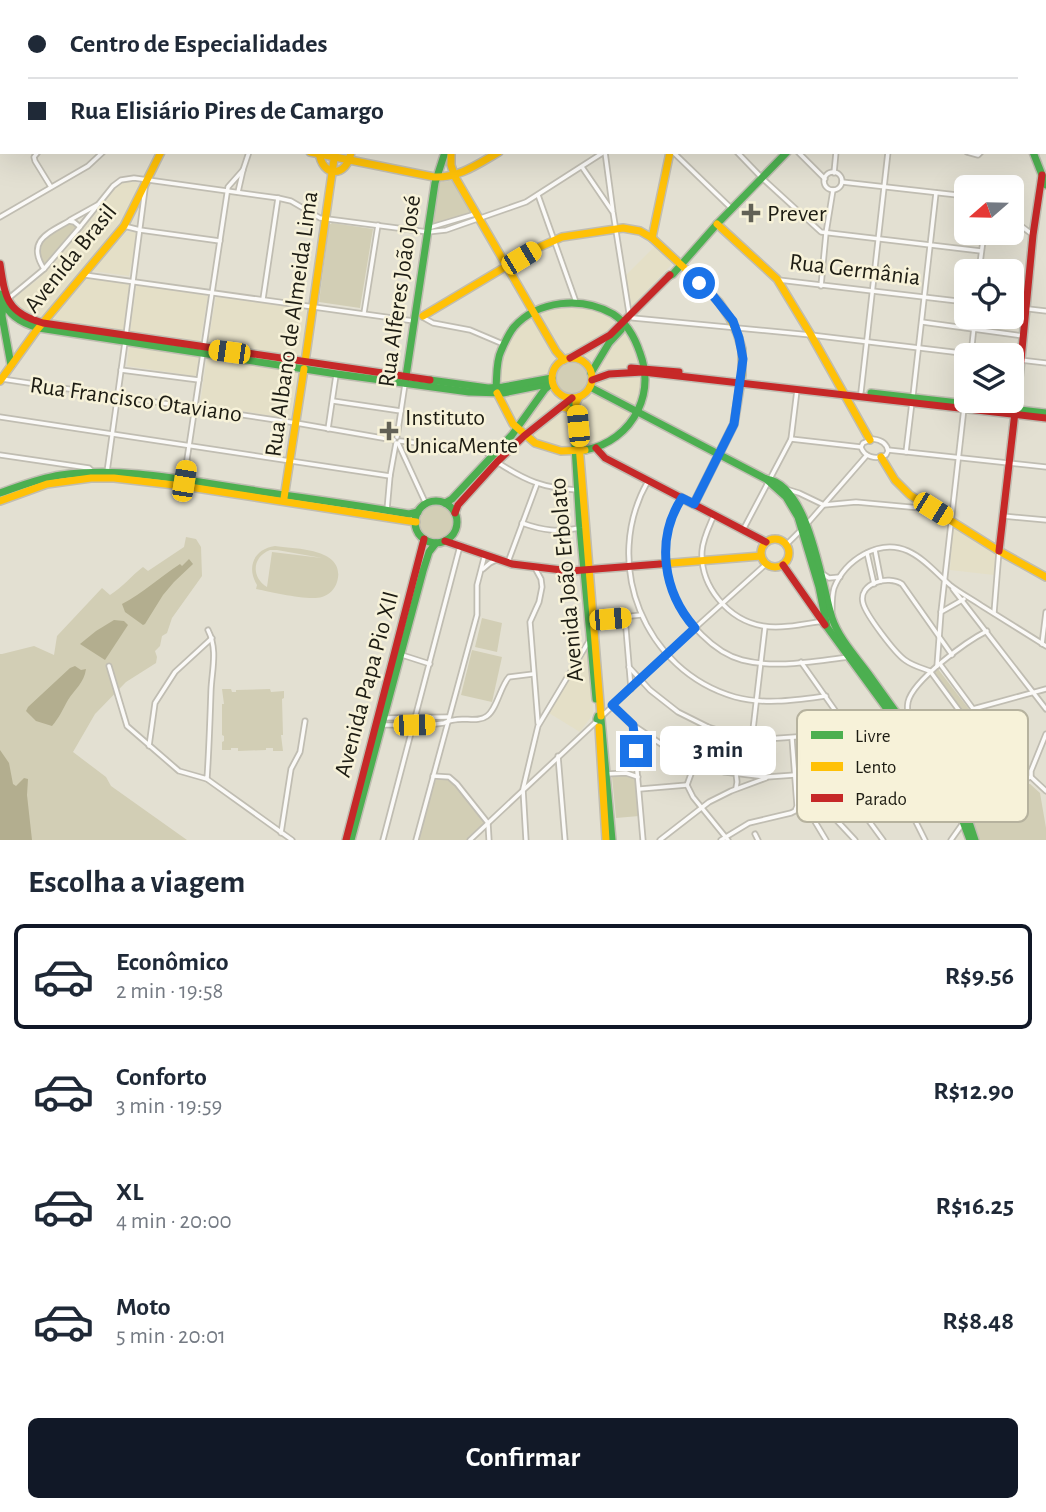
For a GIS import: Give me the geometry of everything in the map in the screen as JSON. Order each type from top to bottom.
[{"type":"main road","name":"Avenida Brasil","points":[[1,380],[56,307],[124,226],[160,154]]},
{"type":"main road","points":[[316,154],[322,166],[333,172],[342,170],[351,156]]},
{"type":"main road","name":"Rua Alferes João José","points":[[406,380],[420,317],[436,178],[444,154]]},
{"type":"main road","points":[[451,154],[454,177],[556,351],[567,359],[583,362],[588,367],[591,379],[637,413],[783,488],[798,504],[822,598],[825,624]]},
{"type":"main road","points":[[335,155],[351,156],[436,178],[454,177],[495,154]]},
{"type":"main road","points":[[652,238],[671,154]]},
{"type":"main road","points":[[445,503],[524,436],[584,394],[608,343],[641,303],[645,302],[783,154]]},
{"type":"main road","points":[[1034,154],[1044,174],[1046,186]]},
{"type":"main road","name":"Rua Albano de Almeida Lima","points":[[284,498],[335,155]]},
{"type":"main road","points":[[1022,343],[1032,235],[1044,174]]},
{"type":"main road","points":[[1037,199],[1046,197]]},
{"type":"main road","name":"Rua Germânia","points":[[717,224],[777,279]]},
{"type":"main road","points":[[420,317],[554,240],[616,229],[631,229],[652,238],[714,297],[727,313],[736,328],[743,354],[734,424],[694,504]]},
{"type":"main road","points":[[0,264],[3,341],[11,365]]},
{"type":"main road","points":[[777,279],[870,440]]},
{"type":"main road","points":[[2,300],[41,326],[61,326],[126,339]]},
{"type":"main road","points":[[2,300],[17,320],[25,324],[406,380],[469,392],[529,388],[552,380]]},
{"type":"main road","points":[[576,302],[603,309],[624,324],[637,342],[645,370],[645,389],[637,413],[627,427],[596,448],[577,452],[547,449],[516,429],[504,411],[497,391],[496,367],[503,344],[517,324],[533,312],[556,303],[576,302]]},
{"type":"main road","points":[[56,307],[53,319],[61,326]]},
{"type":"main road","points":[[445,541],[456,529],[458,506],[552,380],[555,367],[624,324]]},
{"type":"main road","points":[[304,366],[337,374],[406,380]]},
{"type":"main road","points":[[591,379],[645,370],[912,400],[954,402]]},
{"type":"main road","points":[[497,391],[552,380]]},
{"type":"main road","points":[[552,380],[558,393],[564,397],[575,398]]},
{"type":"main road","points":[[740,381],[798,389],[861,392],[912,400]]},
{"type":"main road","points":[[529,388],[536,390],[539,398]]},
{"type":"main road","name":"Avenida João Erbolato","points":[[575,398],[572,412],[581,490],[603,774],[612,840]]},
{"type":"main road","name":"Avenida João Erbolato","points":[[575,398],[577,452]]},
{"type":"main road","points":[[562,407],[572,412]]},
{"type":"main road","points":[[999,551],[1014,413]]},
{"type":"main road","points":[[1022,413],[1046,416]]},
{"type":"main road","points":[[596,448],[605,457],[766,542]]},
{"type":"main road","points":[[881,457],[899,486],[910,495],[999,551],[1046,576]]},
{"type":"main road","points":[[62,464],[64,477]]},
{"type":"main road","points":[[0,494],[38,480],[107,472],[386,514],[415,522]]},
{"type":"main road","points":[[0,501],[64,477],[184,483]]},
{"type":"main road","points":[[768,480],[789,502],[804,526],[820,571],[832,618],[888,710]]},
{"type":"main road","name":"Avenida João Erbolato","points":[[581,490],[580,528],[587,570]]},
{"type":"main road","points":[[456,513],[445,503],[438,501],[426,504],[418,512],[415,522],[417,529],[424,538],[436,542],[445,541],[508,562],[547,569],[587,570],[761,556]]},
{"type":"main road","points":[[386,514],[418,512]]},
{"type":"main road","name":"Avenida Papa Pio XII","points":[[346,840],[383,721],[424,538]]},
{"type":"main road","points":[[777,539],[786,545],[789,553],[786,562],[774,567],[766,564],[761,556],[762,546],[766,542],[777,539]]},
{"type":"main road","name":"Avenida Papa Pio XII","points":[[351,840],[398,654],[429,552],[436,542]]},
{"type":"main road","points":[[782,565],[887,710]]},
{"type":"main road","points":[[813,608],[822,598]]},
{"type":"main road","name":"Avenida João Erbolato","points":[[606,806],[606,840]]},
{"type":"main road","points":[[967,822],[973,840]]},
{"type":"main road","points":[[963,823],[973,840]]},
{"type":"street","points":[[36,154],[33,157],[51,187]]},
{"type":"street","points":[[0,217],[88,166],[101,154]]},
{"type":"street","points":[[238,192],[248,154]]},
{"type":"street","points":[[2,300],[44,269],[108,191],[117,182],[127,179],[278,198],[326,219],[428,230],[451,229],[477,216],[515,207],[601,154]]},
{"type":"street","points":[[604,154],[631,317],[954,353]]},
{"type":"street","points":[[673,154],[732,209]]},
{"type":"street","points":[[739,154],[816,228],[826,233],[981,251]]},
{"type":"street","points":[[799,154],[825,179],[826,186],[832,190]]},
{"type":"street","points":[[834,173],[836,154]]},
{"type":"street","points":[[861,392],[888,154]]},
{"type":"street","points":[[582,167],[613,212]]},
{"type":"street","points":[[184,483],[227,191],[230,183],[243,170]]},
{"type":"street","points":[[825,179],[827,175],[834,173],[840,176],[840,187],[832,190]]},
{"type":"street","points":[[107,472],[147,182]]},
{"type":"street","points":[[842,182],[954,195]]},
{"type":"street","points":[[821,286],[832,190]]},
{"type":"street","points":[[906,452],[936,193]]},
{"type":"street","points":[[538,195],[576,302]]},
{"type":"street","points":[[263,299],[278,198]]},
{"type":"street","points":[[44,269],[37,250],[40,239],[99,204]]},
{"type":"street","points":[[69,221],[80,227]]},
{"type":"street","points":[[365,313],[378,225]]},
{"type":"street","points":[[124,226],[220,241]]},
{"type":"street","points":[[1024,229],[1032,235]]},
{"type":"street","points":[[980,259],[982,245]]},
{"type":"street","points":[[83,274],[365,313],[420,317],[433,323],[470,330],[503,344]]},
{"type":"street","name":"Rua Germânia","points":[[777,279],[954,301]]},
{"type":"street","points":[[1026,309],[1046,311]]},
{"type":"street","points":[[922,322],[954,326]]},
{"type":"street","points":[[972,343],[974,329],[1023,336]]},
{"type":"street","points":[[1024,360],[1046,363]]},
{"type":"street","points":[[121,370],[199,380]]},
{"type":"street","points":[[328,429],[337,374]]},
{"type":"street","name":"Rua Francisco Otaviano","points":[[1,380],[296,423],[397,441],[482,450],[537,484],[581,490]]},
{"type":"street","name":"Rua Alferes João José","points":[[386,514],[406,380]]},
{"type":"street","points":[[743,530],[791,439],[798,389]]},
{"type":"street","points":[[333,401],[401,411]]},
{"type":"street","points":[[964,413],[941,612],[938,665],[973,709],[1046,689]]},
{"type":"street","points":[[0,417],[390,476]]},
{"type":"street","points":[[791,439],[861,447]]},
{"type":"street","points":[[861,447],[870,440],[882,442],[888,450],[1046,467]]},
{"type":"street","points":[[397,441],[426,504]]},
{"type":"street","points":[[861,447],[867,455],[881,457],[886,455],[888,450]]},
{"type":"street","points":[[395,450],[401,449]]},
{"type":"street","points":[[0,455],[89,468],[94,473]]},
{"type":"street","points":[[786,545],[867,455]]},
{"type":"street","points":[[649,480],[637,504],[631,527],[629,567],[635,598],[642,615],[650,632],[668,654],[685,671],[713,688],[734,696],[756,701],[826,696]]},
{"type":"street","points":[[508,562],[537,484]]},
{"type":"street","points":[[783,488],[824,505],[856,502],[933,509]]},
{"type":"street","points":[[682,498],[667,535],[666,564],[675,599],[695,628],[728,654],[761,664],[849,657]]},
{"type":"street","points":[[715,515],[705,537],[702,561],[710,586],[731,612],[743,620],[765,626],[825,624]]},
{"type":"street","points":[[1003,516],[1046,520]]},
{"type":"street","points":[[522,523],[551,531],[580,528]]},
{"type":"street","points":[[383,840],[460,546]]},
{"type":"street","points":[[875,550],[881,581]]},
{"type":"street","points":[[832,618],[833,594],[840,577],[856,559],[875,550],[906,550],[951,585],[1046,709]]},
{"type":"street","points":[[994,613],[999,551]]},
{"type":"street","points":[[867,553],[874,584]]},
{"type":"street","points":[[416,840],[447,723],[452,718],[477,615],[477,590],[485,554]]},
{"type":"street","points":[[480,574],[490,563],[499,559]]},
{"type":"street","points":[[470,840],[558,755],[766,564]]},
{"type":"street","points":[[526,840],[523,789],[538,726],[530,622],[541,597],[541,579],[534,567]]},
{"type":"street","points":[[541,579],[547,569]]},
{"type":"street","points":[[820,571],[830,579],[840,577]]},
{"type":"street","points":[[952,655],[902,584],[889,579],[866,590],[862,596],[867,612],[898,654],[910,663],[930,671],[959,710]]},
{"type":"street","points":[[951,585],[1044,645],[1046,612]]},
{"type":"street","points":[[941,612],[967,596]]},
{"type":"street","points":[[967,606],[974,600]]},
{"type":"street","points":[[591,619],[642,615]]},
{"type":"street","points":[[625,617],[631,689]]},
{"type":"street","points":[[931,627],[940,624]]},
{"type":"street","points":[[752,738],[765,626]]},
{"type":"street","points":[[207,779],[215,658],[208,630]]},
{"type":"street","points":[[907,710],[911,694],[930,671],[987,631]]},
{"type":"street","points":[[149,746],[155,703],[175,672],[212,638]]},
{"type":"street","points":[[538,726],[593,641]]},
{"type":"street","points":[[398,654],[430,663]]},
{"type":"street","points":[[801,662],[835,710]]},
{"type":"street","points":[[109,666],[127,726],[179,771],[207,779],[292,840]]},
{"type":"street","points":[[629,667],[656,695],[678,712],[708,727],[752,738],[797,738]]},
{"type":"street","points":[[383,721],[415,718],[477,719],[487,716],[509,677],[533,674]]},
{"type":"street","points":[[612,705],[633,725],[673,752],[695,761],[724,772],[767,777],[795,776]]},
{"type":"street","points":[[281,833],[291,769],[300,752],[305,721]]},
{"type":"street","points":[[383,721],[414,725],[447,723]]},
{"type":"street","points":[[633,725],[643,840]]},
{"type":"street","points":[[708,727],[687,785],[725,839],[749,823],[795,811],[797,806],[792,738]]},
{"type":"street","points":[[1046,734],[1031,771],[1031,777],[1046,791]]},
{"type":"street","points":[[558,755],[565,840]]},
{"type":"street","points":[[603,774],[626,772],[638,777]]},
{"type":"street","points":[[735,789],[736,773]]},
{"type":"street","points":[[433,776],[452,779],[488,823],[489,840]]},
{"type":"street","points":[[660,840],[701,807],[735,789],[767,777]]},
{"type":"street","points":[[639,789],[687,785]]},
{"type":"street","points":[[815,822],[826,840]]},
{"type":"street","points":[[839,822],[855,840]]},
{"type":"street","points":[[870,822],[883,840]]},
{"type":"street","points":[[916,822],[925,840]]},
{"type":"street","points":[[951,840],[963,823]]},
{"type":"street","points":[[755,834],[758,840]]},
{"type":"shaded area","points":[[455,180],[474,213],[431,226],[435,183]]},
{"type":"shaded area","points":[[132,181],[141,186],[118,228],[41,320],[22,314],[12,302],[13,299],[50,266],[116,187],[123,182]]},
{"type":"shaded area","points":[[72,223],[77,227],[43,265],[40,256],[42,242],[57,229]]},
{"type":"shaded area","points":[[332,223],[373,229],[360,308],[319,302],[329,225]]},
{"type":"shaded area","points":[[127,232],[135,232],[137,235],[129,276],[93,271],[93,269]]},
{"type":"shaded area","points":[[656,245],[673,263],[630,308],[626,275]]},
{"type":"shaded area","points":[[86,278],[130,285],[123,332],[55,320],[56,314]]},
{"type":"shaded area","points":[[139,284],[208,296],[200,342],[130,332],[136,287]]},
{"type":"shaded area","points":[[216,297],[307,309],[301,358],[208,343]]},
{"type":"shaded area","points":[[570,306],[597,311],[620,327],[636,350],[641,377],[636,404],[620,427],[597,443],[570,448],[543,443],[520,427],[504,404],[499,377],[504,350],[520,327],[543,311]]},
{"type":"shaded area","points":[[129,345],[199,356],[197,375],[127,366]]},
{"type":"shaded area","points":[[207,356],[299,371],[301,374],[293,418],[200,404]]},
{"type":"shaded area","points":[[572,363],[583,368],[588,379],[583,390],[572,395],[561,390],[556,379],[561,368]]},
{"type":"shaded area","points":[[436,504],[448,510],[454,522],[448,534],[436,540],[424,534],[418,522],[424,510]]},
{"type":"shaded area","points":[[953,526],[996,550],[994,575],[950,570]]},
{"type":"shaded area","points":[[186,537],[196,539],[201,547],[202,576],[172,618],[167,633],[162,636],[160,646],[155,651],[156,663],[126,682],[95,714],[73,752],[106,777],[111,786],[187,840],[0,840],[0,654],[34,646],[54,655],[57,636],[102,588],[110,595],[143,567],[148,571],[184,547]]},
{"type":"shaded area","points":[[275,546],[306,550],[327,556],[338,571],[335,587],[327,595],[316,598],[256,589],[252,566],[257,555]],"holes":[[[277,550],[322,558],[272,552],[267,587],[258,578],[257,562],[264,553]]]},
{"type":"shaded area","points":[[189,559],[193,564],[163,595],[145,624],[125,612],[122,604]]},
{"type":"shaded area","points":[[482,618],[502,623],[497,652],[475,647]]},
{"type":"shaded area","points":[[114,620],[124,621],[128,625],[105,660],[80,644],[96,631]]},
{"type":"shaded area","points":[[586,649],[589,649],[591,654],[593,714],[580,732],[549,713]]},
{"type":"shaded area","points":[[472,650],[502,657],[492,702],[461,695]]},
{"type":"shaded area","points":[[75,666],[81,670],[86,669],[85,674],[57,720],[52,726],[36,721],[26,711],[28,707]]},
{"type":"shaded area","points":[[938,669],[970,710],[960,710],[932,673]]},
{"type":"shaded area","points":[[222,689],[231,689],[232,692],[270,689],[271,692],[284,691],[281,735],[283,751],[273,751],[273,748],[222,750]]},
{"type":"shaded area","points":[[0,750],[9,763],[13,784],[16,786],[24,778],[28,779],[32,840],[0,840]]},
{"type":"shaded area","points":[[624,775],[636,779],[639,816],[616,818],[612,777]]},
{"type":"shaded area","points":[[438,777],[449,778],[486,823],[467,840],[418,840],[433,785]]},
{"type":"shaded area","points":[[1028,784],[1040,793],[1046,840],[977,840],[972,822],[1028,822]]},
{"type":"traffic: fast","points":[[405,383],[435,183],[444,154]]},
{"type":"traffic: fast","points":[[669,276],[785,154]]},
{"type":"traffic: fast","points":[[1034,154],[1046,185]]},
{"type":"traffic: fast","points":[[0,294],[15,317],[39,328],[469,392],[503,393],[552,383]]},
{"type":"traffic: fast","points":[[496,388],[499,355],[512,329],[535,311],[548,306],[574,303],[601,308],[613,314],[626,326],[638,347],[645,374],[643,396],[634,418],[623,431],[602,445],[585,450]]},
{"type":"traffic: fast","points":[[3,304],[2,316],[11,365]]},
{"type":"traffic: fast","points":[[591,373],[609,343],[621,330]]},
{"type":"traffic: fast","points":[[430,380],[488,388],[552,378]]},
{"type":"traffic: fast","points":[[445,503],[452,499],[512,435],[551,384]]},
{"type":"traffic: fast","points":[[590,387],[781,485],[793,498],[803,516],[818,560],[832,618],[839,633],[894,710]]},
{"type":"traffic: fast","points":[[871,393],[1046,413]]},
{"type":"traffic: fast","points":[[572,398],[580,528],[596,699]]},
{"type":"traffic: fast","points":[[0,493],[53,476],[132,473],[409,514],[418,512]]},
{"type":"traffic: fast","points":[[766,479],[786,497],[798,517],[819,587],[827,627],[888,710]]},
{"type":"traffic: fast","points":[[436,501],[451,507],[457,522],[451,537],[436,543],[421,537],[415,522],[421,507],[436,501]]},
{"type":"traffic: fast","points":[[351,840],[423,571],[429,552],[436,543]]},
{"type":"traffic: fast","points":[[598,716],[601,717],[600,720],[597,719],[598,716]]},
{"type":"traffic: fast","points":[[601,719],[612,840]]},
{"type":"traffic: fast","points":[[963,822],[970,840]]},
{"type":"traffic: fast","points":[[969,822],[975,840]]},
{"type":"traffic: slow","points":[[0,381],[36,331],[124,226],[160,154]]},
{"type":"traffic: slow","points":[[319,154],[325,167],[335,172],[345,167],[351,154]]},
{"type":"traffic: slow","points":[[320,154],[434,177],[460,173],[495,154]]},
{"type":"traffic: slow","points":[[305,362],[335,154]]},
{"type":"traffic: slow","points":[[451,154],[455,177],[556,351],[564,360]]},
{"type":"traffic: slow","points":[[652,238],[670,154]]},
{"type":"traffic: slow","points":[[717,224],[777,279],[870,440]]},
{"type":"traffic: slow","points":[[423,316],[535,249],[562,237],[623,228],[640,231],[652,238],[719,302],[737,333],[742,349],[742,375],[734,424],[694,504]]},
{"type":"traffic: slow","points":[[572,358],[586,364],[592,378],[586,392],[572,398],[558,392],[552,378],[558,364],[572,358]]},
{"type":"traffic: slow","points":[[284,498],[304,369]]},
{"type":"traffic: slow","points":[[497,393],[513,424],[535,443],[561,451],[585,450]]},
{"type":"traffic: slow","points":[[579,397],[576,408],[601,716]]},
{"type":"traffic: slow","points":[[562,407],[572,412]]},
{"type":"traffic: slow","points":[[881,457],[895,480],[910,495],[1046,577]]},
{"type":"traffic: slow","points":[[0,501],[47,484],[114,478],[416,522]]},
{"type":"traffic: slow","points":[[775,539],[785,543],[789,553],[785,563],[775,567],[765,563],[761,553],[765,543],[775,539]]},
{"type":"traffic: slow","points":[[660,564],[761,556]]},
{"type":"traffic: slow","points":[[599,727],[606,840]]},
{"type":"traffic: jam","points":[[999,551],[1033,235],[1042,175]]},
{"type":"traffic: jam","points":[[0,264],[6,295],[15,309],[43,323],[430,380]]},
{"type":"traffic: jam","points":[[570,358],[610,335],[670,275]]},
{"type":"traffic: jam","points":[[631,368],[679,372]]},
{"type":"traffic: jam","points":[[592,380],[609,374],[643,372],[1046,418]]},
{"type":"traffic: jam","points":[[455,513],[458,505],[497,462],[524,436],[572,398]]},
{"type":"traffic: jam","points":[[596,448],[605,458],[766,542]]},
{"type":"traffic: jam","points":[[346,840],[424,539]]},
{"type":"traffic: jam","points":[[445,541],[512,564],[570,571],[660,564]]},
{"type":"traffic: jam","points":[[783,565],[825,625]]},
{"type":"place","name":"Prever","points":[[751,213]]},
{"type":"place","name":"Instituto UnicaMente","points":[[389,431]]},
{"type":"route","points":[[636,751],[633,725],[612,705],[695,628],[678,606],[669,582],[666,564],[667,535],[682,498],[694,504],[730,435],[737,410],[743,359],[739,338],[735,325],[724,309],[699,283]]}]
